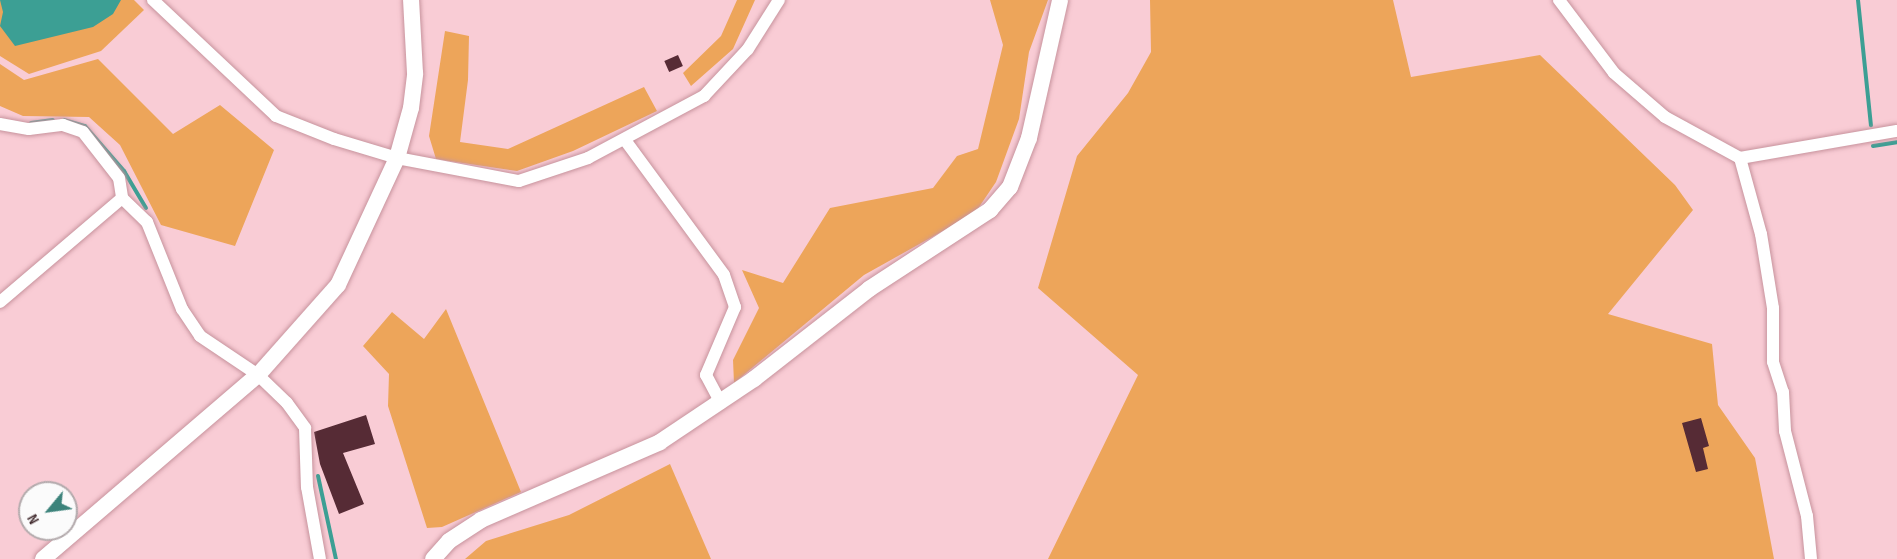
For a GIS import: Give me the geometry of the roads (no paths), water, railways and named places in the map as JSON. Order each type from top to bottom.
[{"type":"street","points":[[153,0],[276,116],[334,139],[397,158],[519,181],[588,158],[704,96],[748,49],[779,0]]},
{"type":"street","points":[[44,559],[258,375],[338,285],[397,158],[411,108],[415,73],[411,0]]},
{"type":"street","points":[[433,559],[449,542],[481,520],[660,442],[721,403],[869,290],[975,222],[1010,187],[1029,138],[1060,0]]},
{"type":"street","points":[[1559,0],[1614,73],[1665,117],[1740,158],[1897,131]]},
{"type":"street","points":[[0,124],[29,129],[63,125],[83,132],[119,178],[122,198],[147,222],[182,309],[200,336],[258,375],[287,403],[305,428],[307,487],[320,559]]},
{"type":"street","points":[[625,140],[724,275],[735,307],[706,375],[721,403]]},
{"type":"street","points":[[1740,158],[1761,234],[1773,308],[1773,362],[1783,392],[1785,431],[1807,516],[1811,559]]},
{"type":"street","points":[[0,302],[122,198]]},
{"type":"water","points":[[0,0],[121,0],[113,14],[93,27],[15,46],[0,26],[3,12]]},
{"type":"waterway","points":[[1858,0],[1871,125]]},
{"type":"waterway","points":[[31,123],[53,120]]},
{"type":"waterway","points":[[64,120],[85,126],[124,171],[146,208]]},
{"type":"waterway","points":[[1873,146],[1897,142]]},
{"type":"waterway","points":[[318,476],[336,559]]}]
